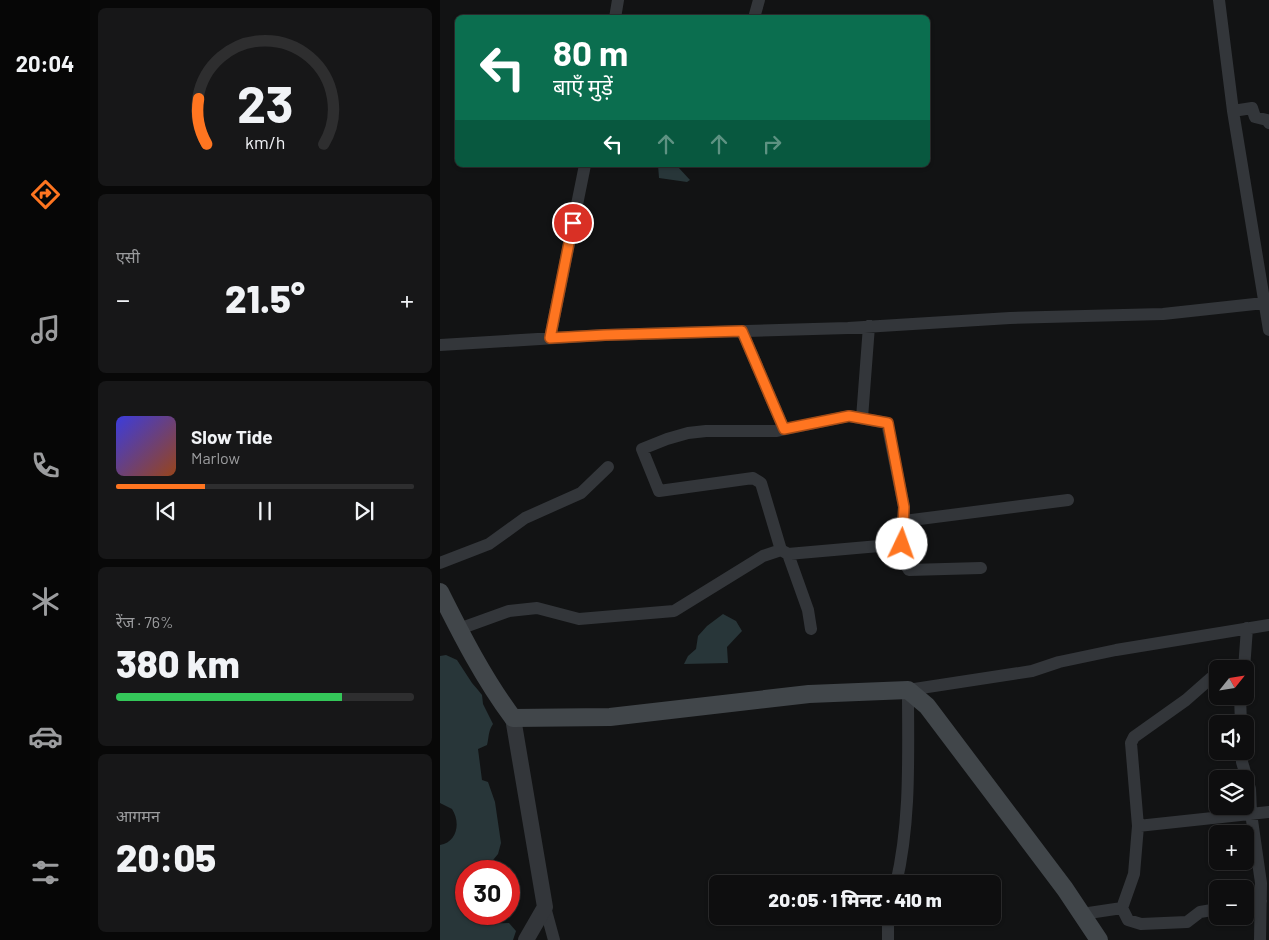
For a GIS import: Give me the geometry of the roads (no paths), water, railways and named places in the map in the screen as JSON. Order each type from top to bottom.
[{"type":"main road","points":[[440,592],[458,628],[496,694],[513,718],[610,717],[809,694],[908,690],[927,706],[1065,889],[1099,940]]},
{"type":"street","points":[[618,0],[619,15]]},
{"type":"street","points":[[755,15],[759,0]]},
{"type":"street","points":[[1219,0],[1233,111],[1269,330]]},
{"type":"street","points":[[1233,111],[1252,108],[1256,117],[1267,120],[1269,123]]},
{"type":"street","points":[[550,338],[585,167]]},
{"type":"street","points":[[440,345],[605,335],[869,326],[1010,318],[1163,314],[1264,303]]},
{"type":"street","points":[[862,418],[869,326]]},
{"type":"street","points":[[742,331],[784,429]]},
{"type":"street","points":[[811,629],[808,610],[784,552],[761,482],[753,478],[660,491],[642,449],[688,433],[706,431],[784,429],[849,416],[888,423],[904,507],[901,557],[909,570],[981,568]]},
{"type":"street","points":[[440,563],[489,544],[525,518],[581,493],[608,467]]},
{"type":"street","points":[[904,521],[1068,500]]},
{"type":"street","points":[[458,628],[509,611],[537,608],[579,619],[674,610],[763,556],[784,552],[902,544]]},
{"type":"street","points":[[898,875],[908,806],[908,690],[1032,671],[1059,662],[1116,650],[1269,626]]},
{"type":"street","points":[[1245,660],[1247,628]]},
{"type":"street","points":[[1209,680],[1186,700],[1134,737],[1131,743],[1138,826],[1134,874],[1122,908],[1128,920],[1141,924],[1187,922],[1200,912],[1209,910]]},
{"type":"street","points":[[513,718],[545,907],[554,940]]},
{"type":"street","points":[[1254,813],[1269,812]]},
{"type":"street","points":[[1138,826],[1234,815]]},
{"type":"street","points":[[1251,815],[1261,883],[1260,940]]},
{"type":"street","points":[[1254,902],[1261,901]]},
{"type":"street","points":[[526,940],[545,907]]},
{"type":"street","points":[[1082,914],[1122,908]]},
{"type":"street","points":[[888,925],[888,940]]}]
